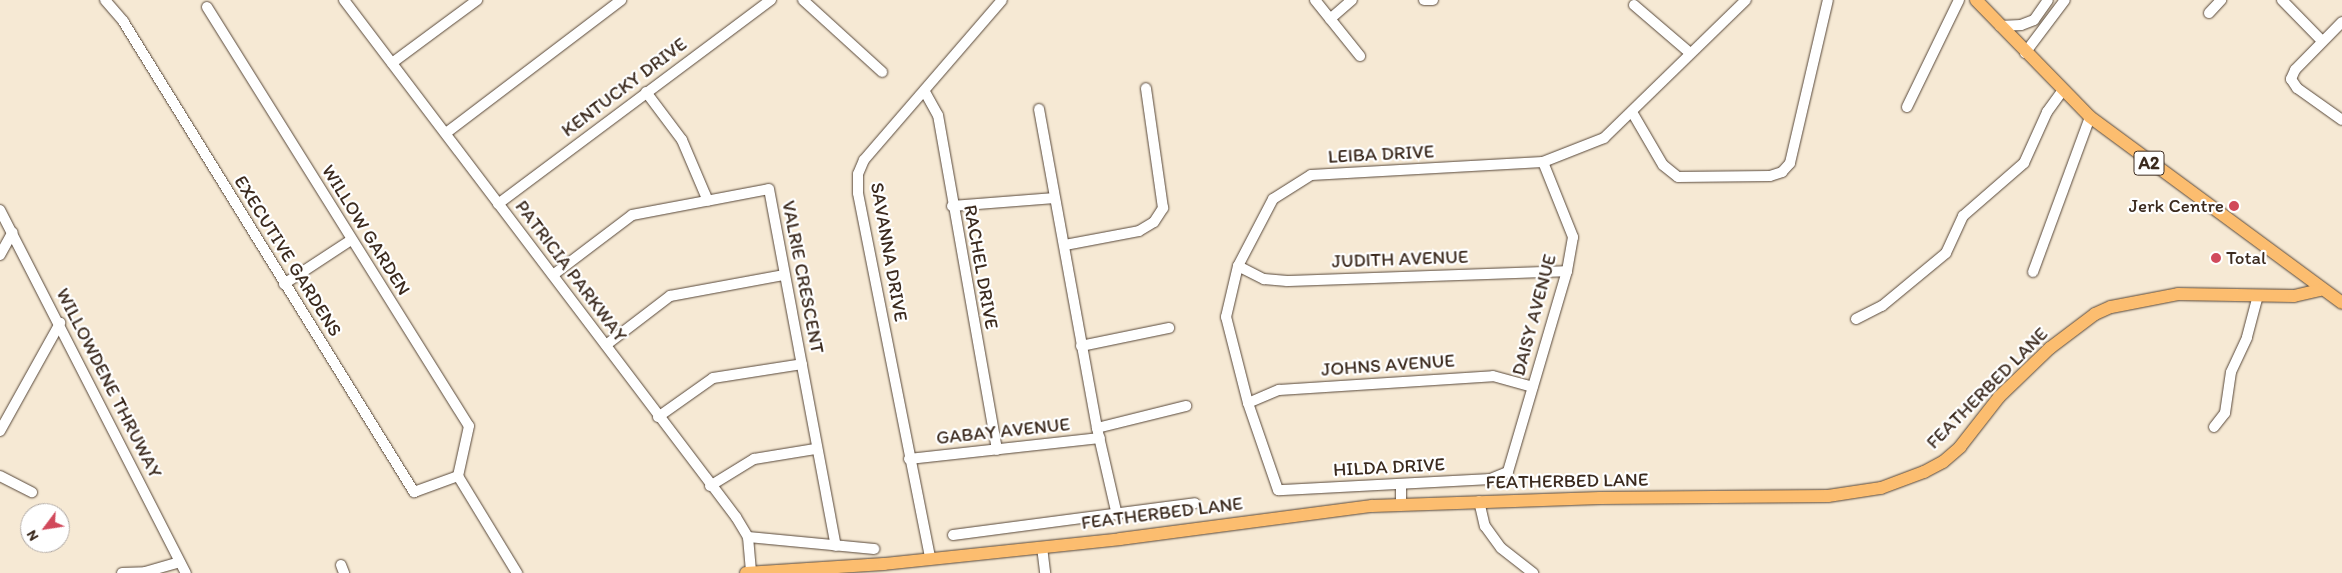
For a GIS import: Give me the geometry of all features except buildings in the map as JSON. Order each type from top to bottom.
[{"type":"main road","name":"A2","points":[[1976,0],[2025,53],[2090,118],[2342,304]]},
{"type":"main road","name":"FEATHERBED LANE","points":[[748,573],[884,564],[930,557],[1042,547],[1400,504],[1479,501],[1828,496],[1881,488],[1924,472],[1943,462],[1960,448],[2000,397],[2030,367],[2095,314],[2156,296],[2294,296],[2321,290]]},
{"type":"street","name":"EXECUTIVE GARDENS","points":[[105,0],[123,21],[414,492],[458,476]]},
{"type":"street","name":"PATRICIA PARKWAY","points":[[344,0],[606,345],[748,537]]},
{"type":"street","points":[[392,64],[477,0]]},
{"type":"street","points":[[446,133],[621,0]]},
{"type":"street","name":"KENTUCKY DRIVE","points":[[498,204],[772,0]]},
{"type":"street","points":[[803,0],[882,72]]},
{"type":"street","name":"SAVANNA DRIVE","points":[[930,557],[909,459],[858,192],[858,174],[864,160],[925,92],[1002,0]]},
{"type":"street","points":[[1315,0],[1360,56]]},
{"type":"street","points":[[1330,19],[1352,0]]},
{"type":"street","points":[[1424,0],[1433,0]]},
{"type":"street","name":"LEIBA DRIVE","points":[[1278,490],[1248,403],[1226,317],[1238,266],[1273,199],[1311,175],[1543,162],[1604,138],[1746,0]]},
{"type":"street","points":[[1632,112],[1663,165],[1678,177],[1770,176],[1782,172],[1790,163],[1828,0]]},
{"type":"street","points":[[1907,106],[1959,0]]},
{"type":"street","points":[[2000,26],[2021,25],[2034,20],[2048,0]]},
{"type":"street","points":[[2025,53],[2064,0]]},
{"type":"street","points":[[2208,13],[2221,0]]},
{"type":"street","points":[[2282,0],[2322,40]]},
{"type":"street","points":[[1634,5],[1690,53]]},
{"type":"street","name":"WILLOW GARDEN","points":[[207,8],[469,426],[458,476]]},
{"type":"street","points":[[2342,22],[2322,40],[2291,79],[2297,88],[2342,120]]},
{"type":"street","points":[[1065,245],[1139,231],[1154,222],[1163,208],[1146,88]]},
{"type":"street","points":[[1856,319],[1882,306],[1946,253],[1963,216],[2024,163],[2047,112],[2062,91]]},
{"type":"street","points":[[646,92],[682,140],[708,201]]},
{"type":"street","name":"RACHEL DRIVE","points":[[925,92],[938,115],[952,206],[997,450]]},
{"type":"street","points":[[1039,109],[1082,346],[1117,515]]},
{"type":"street","points":[[2033,272],[2090,118]]},
{"type":"street","name":"DAISY AVENUE","points":[[1502,476],[1510,467],[1567,271],[1573,238],[1543,162]]},
{"type":"street","name":"VALRIE CRESCENT","points":[[553,275],[632,216],[769,189],[783,276],[802,364],[815,449],[836,546]]},
{"type":"street","points":[[952,206],[1055,198]]},
{"type":"street","name":"WILLOWDENE THRUWAY","points":[[0,210],[60,323],[186,573]]},
{"type":"street","points":[[0,255],[13,232]]},
{"type":"street","points":[[284,284],[351,240]]},
{"type":"street","name":"JUDITH AVENUE","points":[[1238,266],[1264,279],[1287,281],[1567,271]]},
{"type":"street","points":[[606,345],[670,296],[783,276]]},
{"type":"street","points":[[2214,427],[2225,413],[2231,372],[2247,337],[2258,295]]},
{"type":"street","points":[[0,431],[60,323]]},
{"type":"street","points":[[1082,346],[1169,328]]},
{"type":"street","points":[[658,417],[712,378],[802,364]]},
{"type":"street","name":"JOHNS AVENUE","points":[[1248,403],[1279,390],[1493,376],[1533,387]]},
{"type":"street","name":"GABAY AVENUE","points":[[909,459],[997,450],[1099,433],[1186,406]]},
{"type":"street","points":[[710,486],[754,459],[815,449]]},
{"type":"street","points":[[0,476],[32,492]]},
{"type":"street","points":[[458,476],[517,573]]},
{"type":"street","name":"HILDA DRIVE","points":[[1278,490],[1401,484],[1502,476]]},
{"type":"street","points":[[1400,504],[1401,484]]},
{"type":"street","points":[[1479,501],[1485,526],[1501,548],[1533,573]]},
{"type":"street","points":[[953,535],[1117,515],[1195,503]]},
{"type":"street","points":[[748,573],[748,537],[874,548]]},
{"type":"street","points":[[1042,547],[1045,573]]},
{"type":"street","points":[[122,573],[145,572],[180,562]]},
{"type":"place","name":"Jerk Centre","points":[[2234,206]]},
{"type":"place","name":"Total","points":[[2216,258]]}]
